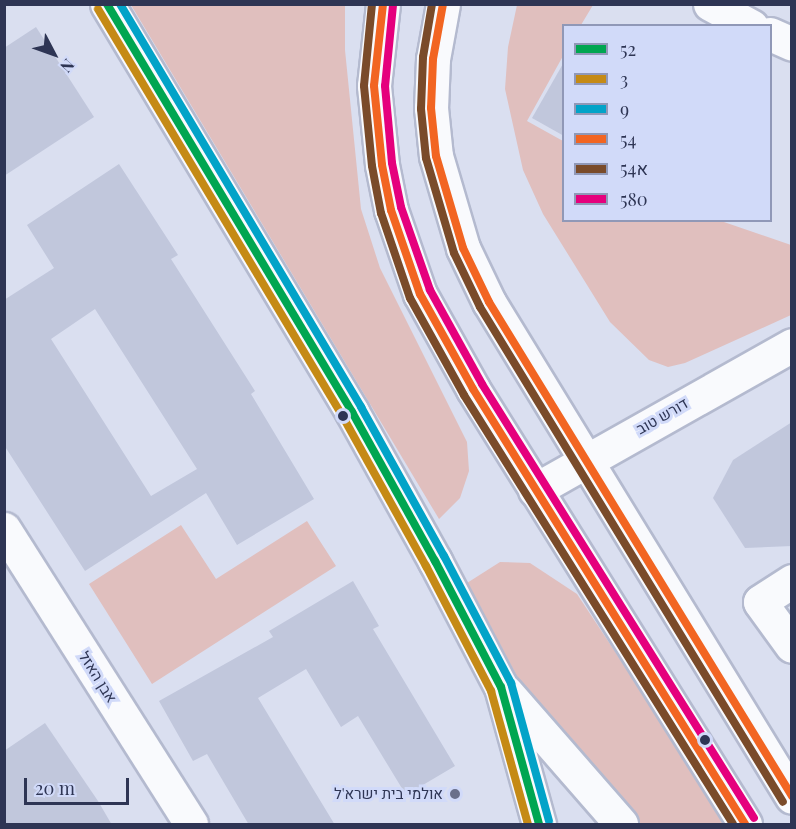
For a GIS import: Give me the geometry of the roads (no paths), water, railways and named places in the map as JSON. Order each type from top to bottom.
[{"type":"street","points":[[107,4],[352,412],[501,687],[621,825]]},
{"type":"street","points":[[383,4],[374,86],[377,126],[391,210],[401,242],[440,334],[745,825]]},
{"type":"street","points":[[442,4],[433,59],[431,108],[436,156],[463,248],[489,302],[584,461],[792,797]]},
{"type":"street","points":[[710,4],[747,24]]},
{"type":"street","points":[[772,34],[792,44]]},
{"type":"street","name":"דורש טוב","points":[[535,490],[792,345]]},
{"type":"street","name":"אבן האזל","points":[[4,529],[191,825]]},
{"type":"street","points":[[792,581],[760,602],[792,646]]},
{"type":"street","points":[[501,687],[539,825]]},
{"type":"place","name":"אולמי בית ישרא'ל","points":[[455,794]]}]
